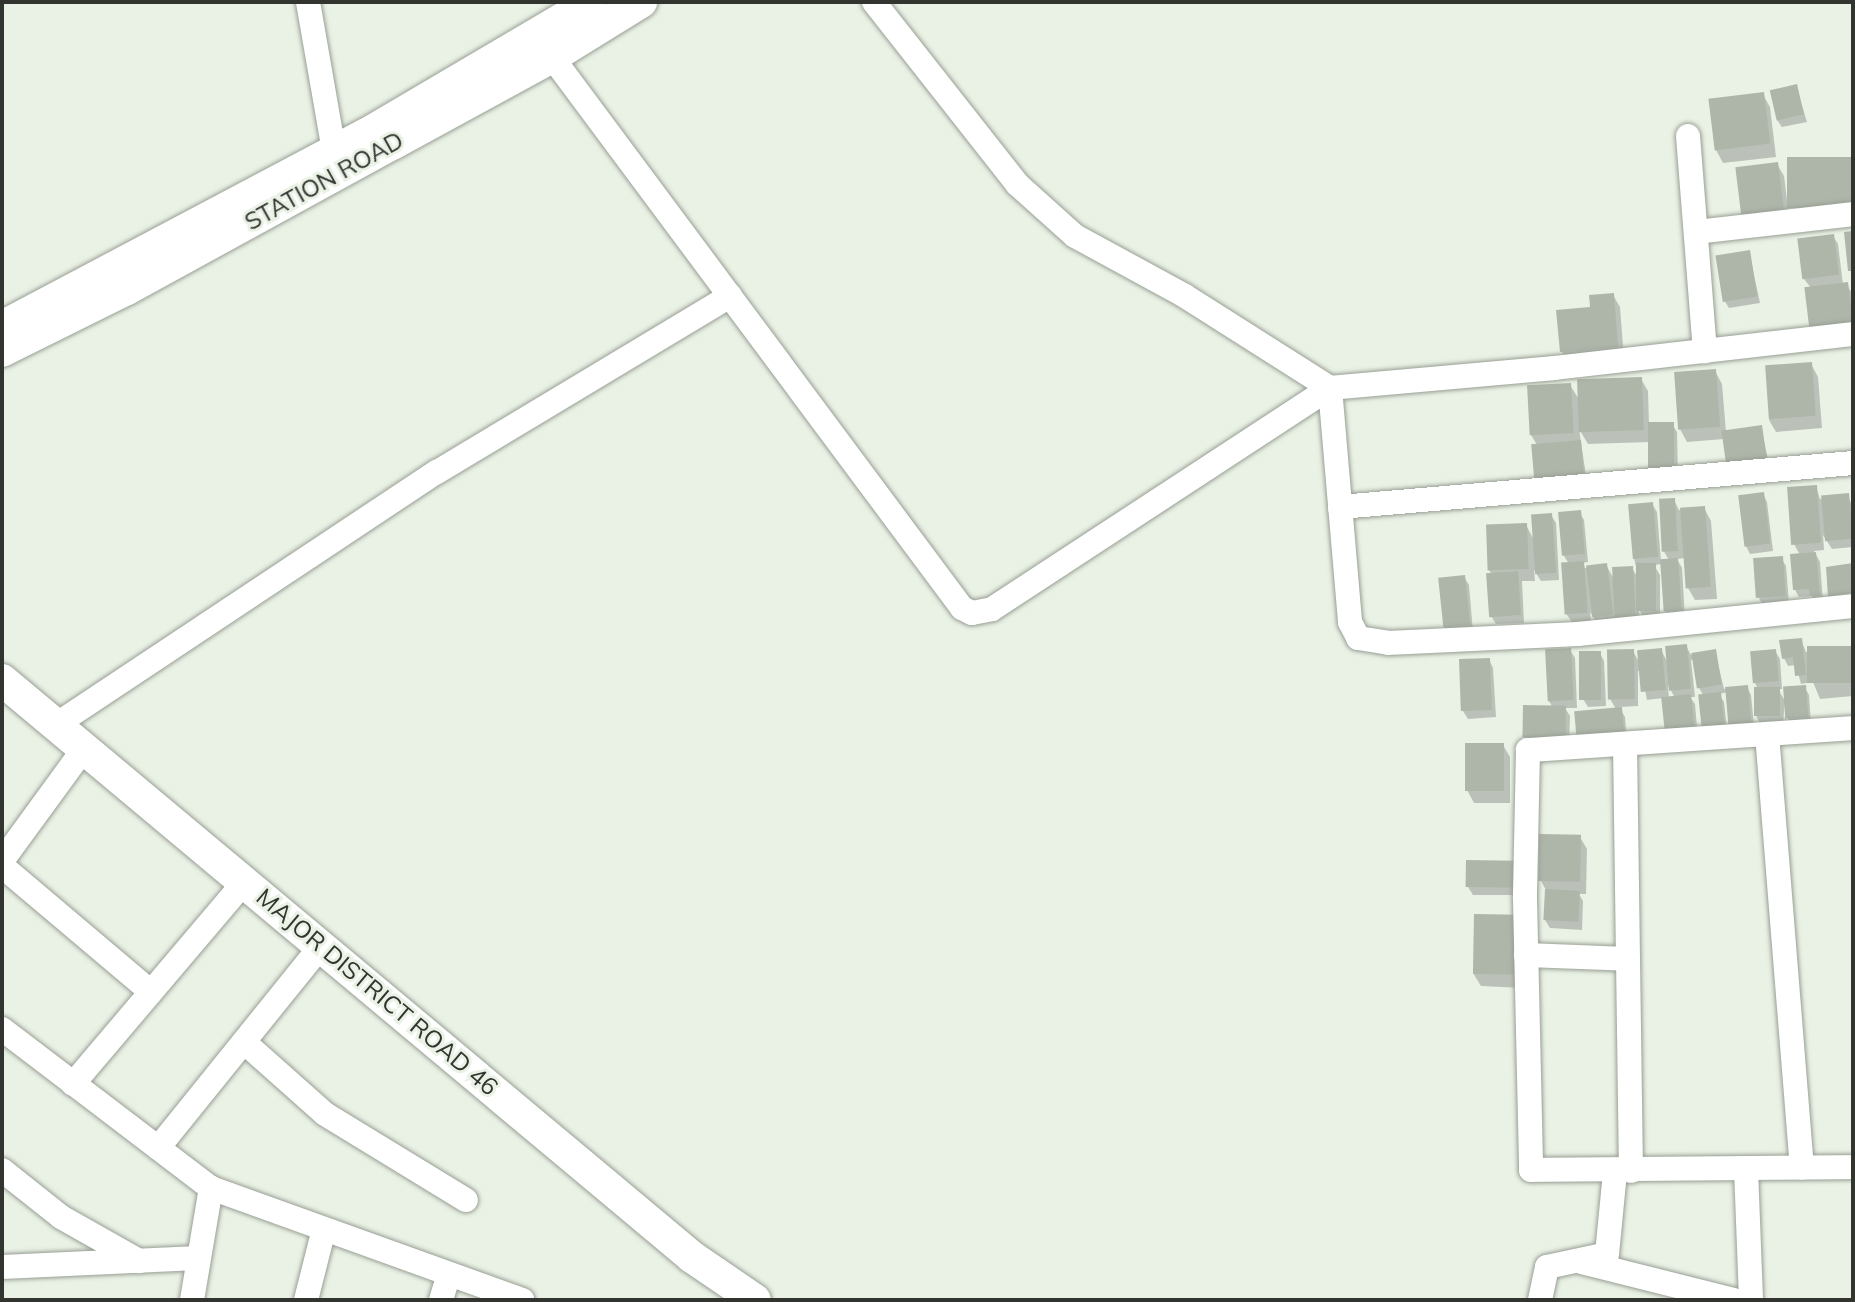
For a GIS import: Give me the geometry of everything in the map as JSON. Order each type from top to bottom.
[{"type":"main road","name":"STATION ROAD","points":[[2,327],[334,151],[591,2]]},
{"type":"main road","name":"STATION ROAD","points":[[2,351],[127,289],[552,57],[641,2]]},
{"type":"main road","name":"MAJOR DISTRICT ROAD 46","points":[[2,680],[692,1257],[755,1300]]},
{"type":"street","points":[[308,2],[334,151]]},
{"type":"street","points":[[874,2],[1017,184],[1075,236],[1185,296],[1330,388]]},
{"type":"street","points":[[552,57],[962,608],[972,613],[992,609],[1330,388],[1853,334]]},
{"type":"street","points":[[1688,136],[1705,351]]},
{"type":"street","points":[[1696,232],[1853,214]]},
{"type":"street","points":[[57,724],[437,472],[730,296]]},
{"type":"street","points":[[1330,388],[1350,622],[1352,631],[1368,641],[1578,634],[1853,606]]},
{"type":"street","points":[[1340,507],[1853,463]]},
{"type":"street","points":[[1853,728],[1528,750],[1526,955],[1531,1170],[1623,1172],[1853,1167]]},
{"type":"street","points":[[1767,734],[1802,1168]]},
{"type":"street","points":[[1540,1300],[1547,1267],[1607,1254],[1623,1172],[1628,959],[1625,744]]},
{"type":"street","points":[[85,747],[2,863],[151,992]]},
{"type":"street","points":[[73,1084],[245,881]]},
{"type":"street","points":[[158,1148],[322,945]]},
{"type":"street","points":[[1526,955],[1628,959]]},
{"type":"street","points":[[2,1029],[211,1188],[522,1300]]},
{"type":"street","points":[[244,1042],[325,1114],[466,1200]]},
{"type":"street","points":[[1746,1169],[1751,1300]]},
{"type":"street","points":[[2,1170],[61,1217],[139,1261]]},
{"type":"street","points":[[192,1300],[211,1188]]},
{"type":"street","points":[[306,1300],[324,1229]]},
{"type":"street","points":[[2,1267],[198,1258]]},
{"type":"street","points":[[1576,1260],[1733,1300]]},
{"type":"street","points":[[441,1300],[449,1274]]},
{"type":"building","points":[[1797,84],[1804,114],[1777,121],[1770,90]]},
{"type":"building","points":[[1764,92],[1770,144],[1715,150],[1708,99]]},
{"type":"building","points":[[1787,157],[1853,157],[1853,208],[1787,208]]},
{"type":"building","points":[[1778,162],[1784,213],[1742,218],[1735,167]]},
{"type":"building","points":[[1853,231],[1853,271],[1848,271],[1844,232]]},
{"type":"building","points":[[1834,234],[1839,275],[1802,279],[1797,239]]},
{"type":"building","points":[[1750,250],[1757,296],[1723,302],[1715,255]]},
{"type":"building","points":[[1848,282],[1853,324],[1809,329],[1804,287]]},
{"type":"building","points":[[1614,293],[1618,347],[1560,352],[1556,310],[1590,307],[1589,295]]},
{"type":"building","points":[[1812,362],[1816,416],[1769,419],[1765,365]]},
{"type":"building","points":[[1716,369],[1720,427],[1678,430],[1674,372]]},
{"type":"building","points":[[1642,377],[1644,430],[1579,432],[1577,379]]},
{"type":"building","points":[[1571,383],[1574,433],[1530,435],[1527,385]]},
{"type":"building","points":[[1648,422],[1674,422],[1674,469],[1648,469]]},
{"type":"building","points":[[1762,425],[1767,460],[1726,465],[1721,431]]},
{"type":"building","points":[[1581,440],[1584,474],[1534,478],[1531,444]]},
{"type":"building","points":[[1817,485],[1821,543],[1791,545],[1787,487]]},
{"type":"building","points":[[1764,492],[1770,544],[1745,547],[1738,495]]},
{"type":"building","points":[[1849,493],[1853,539],[1825,541],[1821,495]]},
{"type":"building","points":[[1675,498],[1678,551],[1662,552],[1659,499]]},
{"type":"building","points":[[1653,502],[1658,557],[1633,559],[1628,504]]},
{"type":"building","points":[[1705,506],[1711,587],[1686,589],[1680,508]]},
{"type":"building","points":[[1581,510],[1585,554],[1562,556],[1558,512]]},
{"type":"building","points":[[1552,513],[1556,573],[1535,574],[1531,514]]},
{"type":"building","points":[[1527,523],[1529,569],[1488,570],[1486,524]]},
{"type":"building","points":[[1816,552],[1820,595],[1810,596],[1809,589],[1793,590],[1790,554]]},
{"type":"building","points":[[1783,556],[1786,596],[1756,598],[1753,558]]},
{"type":"building","points":[[1678,558],[1682,610],[1664,611],[1660,559]]},
{"type":"building","points":[[1584,561],[1588,613],[1565,614],[1561,563]]},
{"type":"building","points":[[1607,563],[1613,615],[1592,617],[1586,566]]},
{"type":"building","points":[[1636,563],[1656,563],[1656,611],[1636,611]]},
{"type":"building","points":[[1853,563],[1853,593],[1828,597],[1826,567]]},
{"type":"building","points":[[1633,566],[1636,618],[1615,619],[1612,567]]},
{"type":"building","points":[[1518,571],[1521,615],[1489,617],[1486,573]]},
{"type":"building","points":[[1465,575],[1470,625],[1443,628],[1438,578]]},
{"type":"building","points":[[1802,638],[1806,675],[1795,676],[1793,657],[1782,659],[1779,640]]},
{"type":"building","points":[[1687,644],[1691,689],[1669,691],[1665,646]]},
{"type":"building","points":[[1807,646],[1853,646],[1853,683],[1807,683]]},
{"type":"building","points":[[1571,648],[1574,700],[1548,701],[1545,649]]},
{"type":"building","points":[[1662,648],[1666,690],[1641,692],[1637,650]]},
{"type":"building","points":[[1607,649],[1634,649],[1635,699],[1608,699]]},
{"type":"building","points":[[1716,649],[1722,685],[1697,688],[1691,653]]},
{"type":"building","points":[[1776,649],[1779,681],[1753,683],[1750,651]]},
{"type":"building","points":[[1579,651],[1601,651],[1601,700],[1579,700]]},
{"type":"building","points":[[1490,658],[1492,710],[1461,711],[1459,659]]},
{"type":"building","points":[[1748,685],[1752,727],[1729,729],[1725,687]]},
{"type":"building","points":[[1806,685],[1808,717],[1785,719],[1783,687]]},
{"type":"building","points":[[1754,687],[1780,687],[1780,716],[1754,716]]},
{"type":"building","points":[[1721,692],[1725,730],[1702,732],[1698,694]]},
{"type":"building","points":[[1691,694],[1695,731],[1665,734],[1661,697]]},
{"type":"building","points":[[1523,705],[1566,706],[1565,738],[1522,737]]},
{"type":"building","points":[[1622,707],[1624,732],[1576,736],[1574,711]]},
{"type":"building","points":[[1465,743],[1504,743],[1504,791],[1465,791]]},
{"type":"building","points":[[1539,834],[1581,835],[1580,882],[1538,881]]},
{"type":"building","points":[[1466,860],[1516,861],[1516,888],[1466,887]]},
{"type":"building","points":[[1545,889],[1580,891],[1578,922],[1543,920]]},
{"type":"building","points":[[1474,914],[1519,915],[1518,975],[1473,974]]}]
